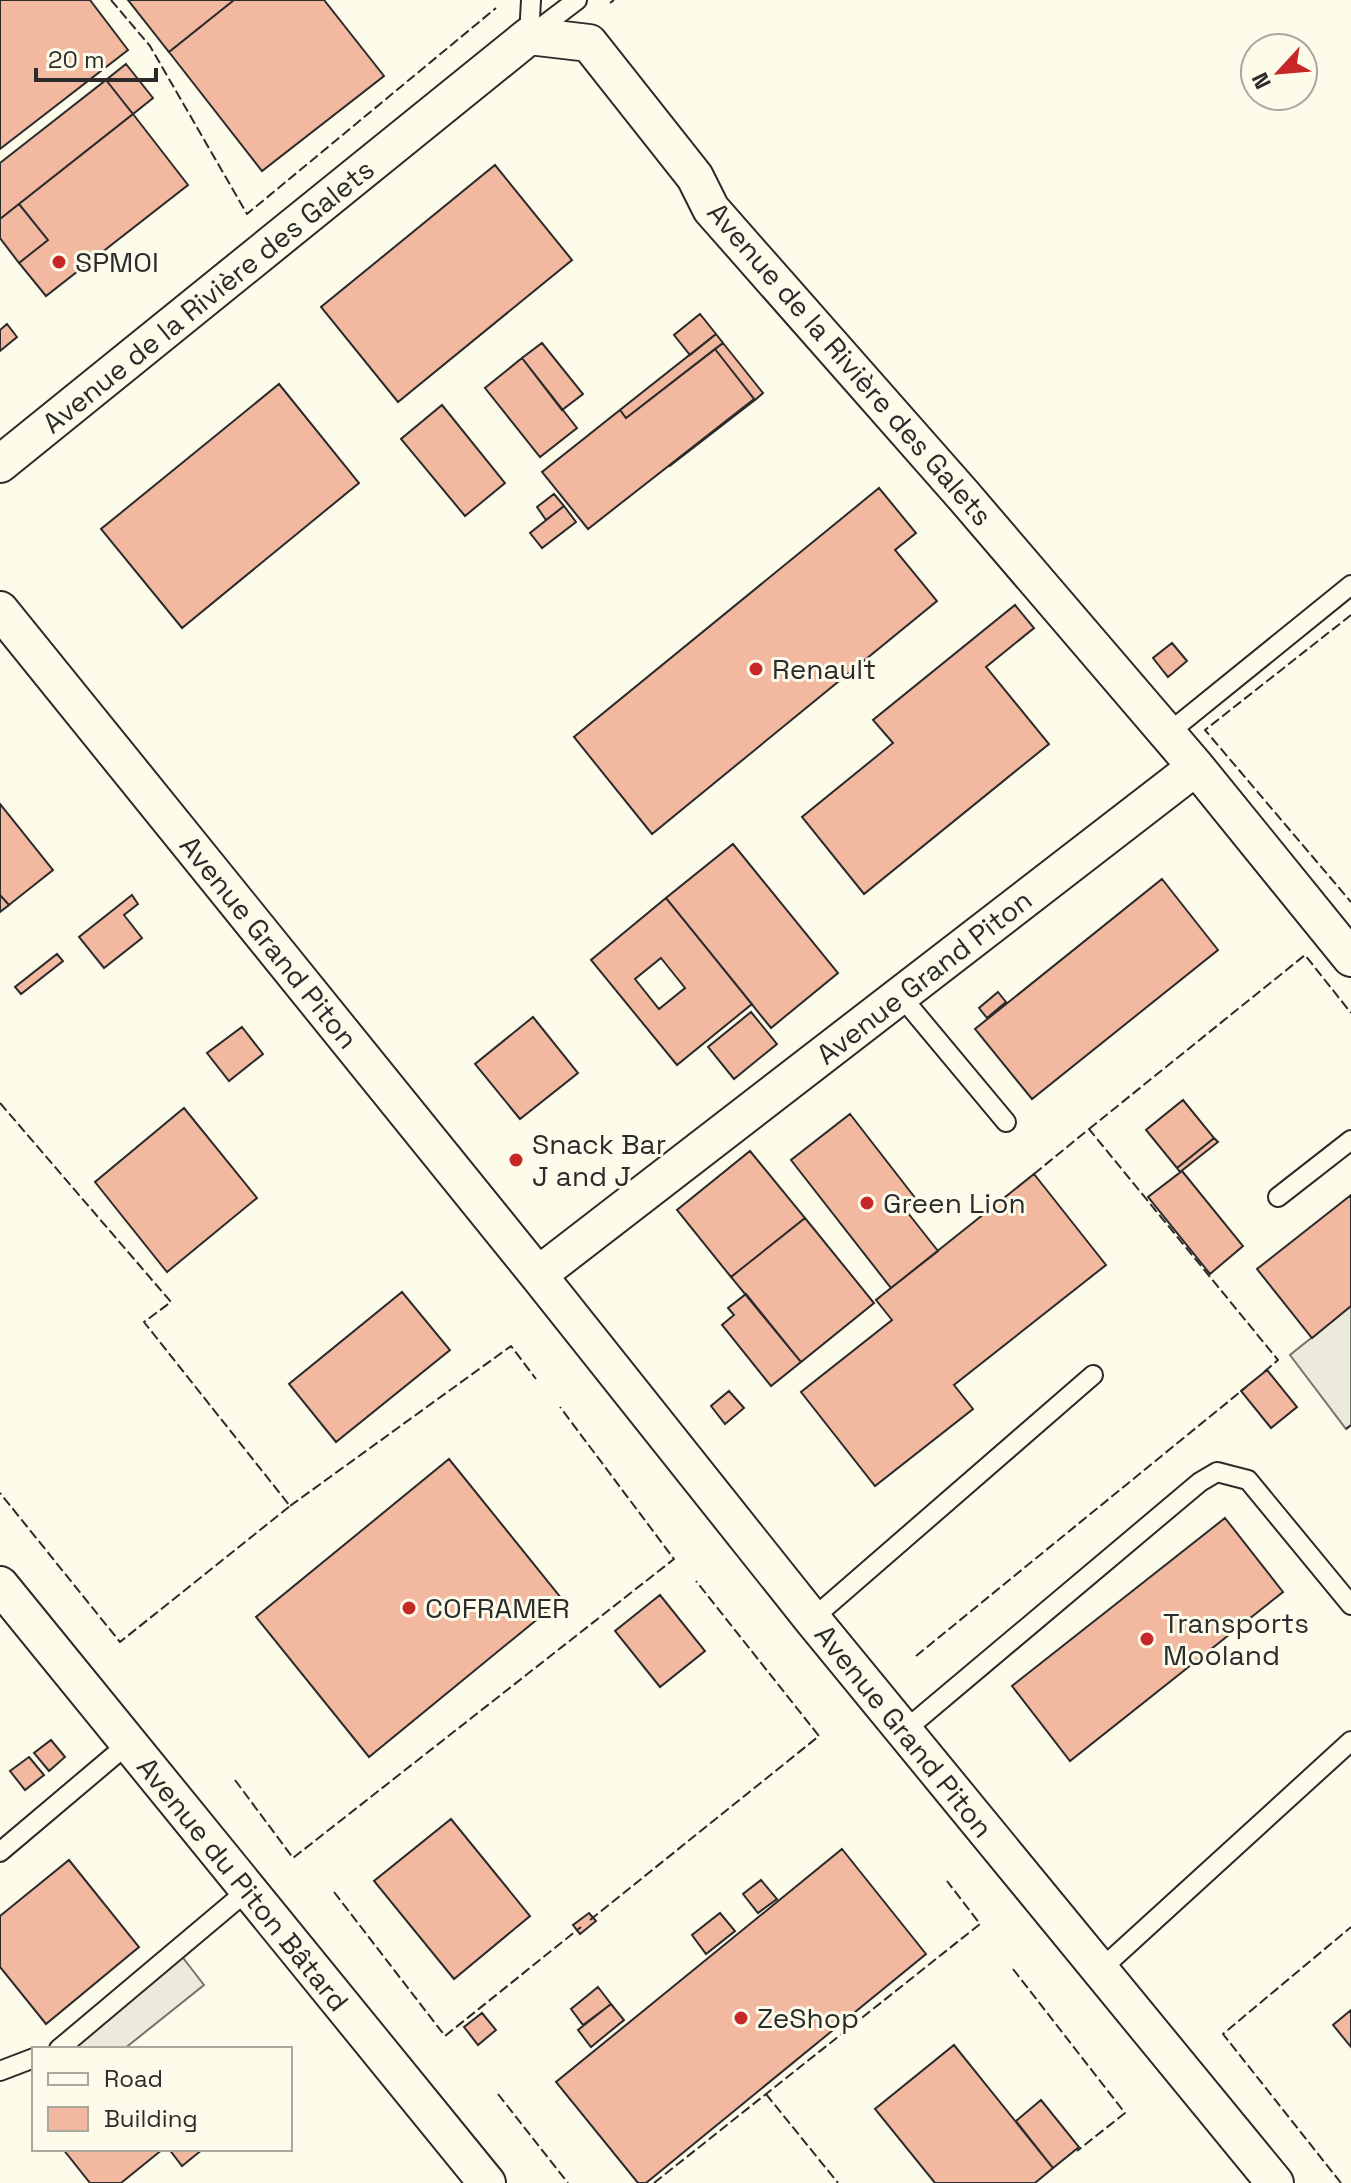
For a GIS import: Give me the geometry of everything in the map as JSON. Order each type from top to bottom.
[{"type":"street","name":"Avenue de la Rivière des Galets","points":[[0,464],[529,36],[589,43],[695,177],[711,209],[1196,767],[1351,958]]},
{"type":"street","name":"Avenue Grand Piton","points":[[0,610],[812,1619],[1275,2183]]},
{"type":"street","name":"Avenue Grand Piton","points":[[538,1275],[1196,767]]},
{"type":"street","name":"Avenue du Piton Bâtard","points":[[0,1585],[487,2183]]},
{"type":"lane","points":[[529,36],[531,0]]},
{"type":"lane","points":[[529,36],[577,0]]},
{"type":"lane","points":[[1167,734],[1351,585]]},
{"type":"lane","points":[[900,995],[1006,1122]]},
{"type":"lane","points":[[1278,1197],[1351,1140]]},
{"type":"lane","points":[[812,1619],[1093,1375]]},
{"type":"lane","points":[[904,1731],[1200,1482],[1217,1472],[1248,1480],[1351,1605]]},
{"type":"lane","points":[[1100,1970],[1351,1741]]},
{"type":"lane","points":[[0,1852],[129,1743]]},
{"type":"lane","points":[[61,2047],[248,1890]]},
{"type":"lane","points":[[0,2071],[32,2059]]},
{"type":"shaded area","points":[[1351,1306],[1351,1425],[1346,1429],[1290,1355]]},
{"type":"shaded area","points":[[177,1950],[204,1985],[126,2047],[61,2047]]},
{"type":"building","points":[[0,0],[90,0],[128,50],[0,149]]},
{"type":"building","points":[[128,0],[234,0],[169,52]]},
{"type":"building","points":[[234,0],[324,0],[384,76],[262,171],[169,52]]},
{"type":"building","points":[[126,64],[153,98],[133,114],[106,80]]},
{"type":"building","points":[[106,80],[133,114],[0,219],[0,163]]},
{"type":"building","points":[[133,114],[188,185],[46,296],[19,263],[48,240],[19,204]]},
{"type":"building","points":[[495,165],[572,260],[398,402],[321,307]]},
{"type":"building","points":[[19,204],[48,240],[19,263],[0,238],[0,219]]},
{"type":"building","points":[[700,314],[716,334],[690,355],[674,335]]},
{"type":"building","points":[[7,324],[17,337],[0,351],[0,330]]},
{"type":"building","points":[[716,334],[723,343],[626,418],[620,410]]},
{"type":"building","points":[[542,343],[583,394],[562,410],[522,358]]},
{"type":"building","points":[[723,343],[763,393],[755,400],[715,349]]},
{"type":"building","points":[[715,349],[754,399],[588,529],[542,472],[620,410],[626,418]]},
{"type":"building","points":[[522,358],[577,428],[540,457],[485,388]]},
{"type":"building","points":[[279,384],[359,483],[182,628],[101,529]]},
{"type":"building","points":[[755,400],[671,465],[671,464]]},
{"type":"building","points":[[442,405],[505,483],[465,516],[401,439]]},
{"type":"building","name":"Renault","points":[[879,488],[916,533],[895,550],[937,601],[652,834],[574,737]]},
{"type":"building","points":[[554,494],[564,506],[546,520],[537,507]]},
{"type":"building","points":[[564,506],[576,522],[542,548],[530,533]]},
{"type":"building","points":[[1015,605],[1034,628],[986,667],[1049,744],[864,894],[802,817],[893,743],[873,720]]},
{"type":"building","points":[[1172,643],[1187,661],[1168,677],[1153,658]]},
{"type":"building","points":[[0,804],[53,870],[9,905],[0,895]]},
{"type":"building","points":[[733,844],[838,973],[771,1028],[666,898]]},
{"type":"building","points":[[1162,879],[1218,950],[1032,1099],[975,1029]]},
{"type":"building","points":[[0,895],[9,905],[0,912]]},
{"type":"building","points":[[132,895],[138,904],[124,915],[142,938],[104,968],[79,937]]},
{"type":"building","points":[[666,898],[752,1004],[677,1065],[591,960]],"holes":[[[661,958],[685,988],[659,1009],[635,979]]]},
{"type":"building","points":[[57,954],[63,961],[21,994],[15,987]]},
{"type":"building","points":[[998,992],[1006,1002],[987,1018],[979,1008]]},
{"type":"building","points":[[751,1012],[777,1044],[734,1079],[708,1047]]},
{"type":"building","points":[[533,1017],[578,1073],[520,1119],[475,1064]]},
{"type":"building","points":[[242,1027],[263,1054],[229,1081],[207,1053]]},
{"type":"building","points":[[1183,1100],[1214,1138],[1177,1168],[1146,1130]]},
{"type":"building","points":[[184,1108],[257,1198],[167,1272],[95,1182]]},
{"type":"building","name":"Green Lion","points":[[850,1114],[916,1199],[904,1208],[938,1251],[891,1288],[791,1160]]},
{"type":"building","points":[[1214,1138],[1218,1142],[1180,1172],[1177,1168]]},
{"type":"building","points":[[750,1151],[805,1218],[731,1277],[677,1210]]},
{"type":"building","points":[[1182,1171],[1243,1246],[1210,1274],[1148,1197]]},
{"type":"building","points":[[1034,1174],[1106,1265],[954,1385],[973,1409],[875,1486],[801,1392],[892,1320],[876,1300]]},
{"type":"building","points":[[1351,1195],[1351,1306],[1312,1338],[1257,1269]]},
{"type":"building","points":[[805,1218],[874,1303],[801,1362],[731,1277]]},
{"type":"building","points":[[402,1292],[450,1350],[336,1442],[289,1384]]},
{"type":"building","points":[[746,1294],[801,1362],[771,1386],[722,1325],[734,1315],[728,1308]]},
{"type":"building","points":[[1267,1370],[1297,1407],[1271,1428],[1241,1391]]},
{"type":"building","points":[[729,1391],[744,1408],[725,1424],[711,1406]]},
{"type":"building","name":"COFRAMER","points":[[449,1459],[562,1599],[369,1757],[256,1617]]},
{"type":"building","name":"Transports Mooland","points":[[1225,1518],[1283,1592],[1070,1761],[1012,1686]]},
{"type":"building","points":[[660,1595],[705,1651],[660,1687],[615,1631]]},
{"type":"building","points":[[51,1740],[65,1757],[49,1771],[34,1753]]},
{"type":"building","points":[[29,1757],[44,1775],[25,1790],[10,1771]]},
{"type":"building","points":[[451,1819],[530,1916],[454,1979],[374,1881]]},
{"type":"building","name":"ZeShop","points":[[842,1849],[926,1954],[646,2183],[638,2183],[556,2082]]},
{"type":"building","points":[[69,1860],[139,1947],[46,2024],[0,1967],[0,1916]]},
{"type":"building","points":[[761,1880],[777,1899],[758,1913],[743,1894]]},
{"type":"building","points":[[589,1913],[596,1921],[580,1934],[573,1925]]},
{"type":"building","points":[[720,1913],[735,1931],[706,1954],[692,1935]]},
{"type":"building","points":[[598,1987],[611,2004],[583,2025],[571,2009]]},
{"type":"building","points":[[611,2004],[624,2020],[591,2047],[578,2030]]},
{"type":"building","points":[[1351,2010],[1351,2047],[1333,2025]]},
{"type":"building","points":[[482,2013],[496,2030],[478,2045],[464,2027]]},
{"type":"building","points":[[954,2045],[1053,2168],[1035,2183],[935,2183],[875,2109]]},
{"type":"building","points":[[1041,2100],[1079,2147],[1053,2168],[1016,2121]]},
{"type":"building","points":[[65,2151],[161,2151],[121,2183],[90,2183]]},
{"type":"building","points":[[171,2151],[201,2151],[182,2166]]},
{"type":"fence","points":[[111,0],[150,46],[247,214],[496,8]]},
{"type":"fence","points":[[610,3],[614,0]]},
{"type":"fence","points":[[1351,615],[1205,730],[1351,902]]},
{"type":"fence","points":[[1089,1129],[1305,955],[1351,1013]]},
{"type":"fence","points":[[0,1103],[171,1302],[144,1322],[290,1506],[120,1642],[0,1493]]},
{"type":"fence","points":[[1034,1174],[1089,1129],[1278,1360],[1263,1373]]},
{"type":"fence","points":[[290,1506],[511,1346],[536,1379]]},
{"type":"fence","points":[[916,1656],[1245,1388]]},
{"type":"fence","points":[[235,1780],[293,1858],[674,1559],[560,1407]]},
{"type":"fence","points":[[1346,1429],[1351,1425]]},
{"type":"fence","points":[[590,1920],[819,1736],[696,1581]]},
{"type":"fence","points":[[654,2183],[980,1924],[947,1881]]},
{"type":"fence","points":[[334,1892],[445,2036],[581,1927]]},
{"type":"fence","points":[[1341,2183],[1223,2034],[1351,1927]]},
{"type":"fence","points":[[1013,1969],[1125,2113],[1077,2151]]},
{"type":"fence","points":[[498,2094],[568,2183]]},
{"type":"fence","points":[[766,2094],[838,2183]]},
{"type":"place","name":"SPMOI","points":[[59,262]]},
{"type":"place","name":"Renault","points":[[756,669]]},
{"type":"place","name":"Snack Bar J and J","points":[[516,1160]]},
{"type":"place","name":"Green Lion","points":[[867,1203]]},
{"type":"place","name":"COFRAMER","points":[[409,1608]]},
{"type":"place","name":"Transports Mooland","points":[[1147,1639]]},
{"type":"place","name":"ZeShop","points":[[741,2018]]}]
